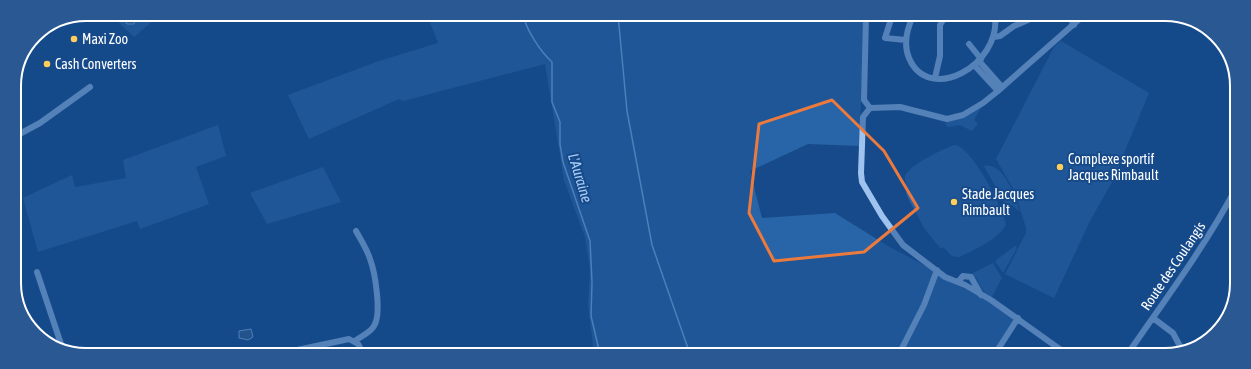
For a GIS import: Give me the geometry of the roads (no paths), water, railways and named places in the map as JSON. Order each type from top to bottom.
[{"type":"street","points":[[866,21],[864,100],[870,108]]},
{"type":"street","points":[[890,21],[885,38],[906,40]]},
{"type":"street","points":[[911,21],[906,40],[907,52],[913,66],[927,76],[935,78],[951,77],[978,62],[987,51],[994,37],[995,21]]},
{"type":"street","points":[[935,78],[940,56],[940,25],[942,21]]},
{"type":"street","points":[[994,37],[1000,36],[1014,26],[1026,21]]},
{"type":"street","points":[[1072,21],[1074,25]]},
{"type":"street","points":[[870,108],[900,107],[938,118],[951,119],[967,112],[1000,89],[1078,21]]},
{"type":"street","points":[[969,44],[978,62],[1000,89]]},
{"type":"street","points":[[21,133],[40,123],[90,87]]},
{"type":"street","points":[[870,108],[863,117],[861,173],[864,187],[882,216],[903,245],[945,276],[981,295],[1018,318],[1059,348]]},
{"type":"street","name":"Route des Coulangis","points":[[1132,348],[1188,268],[1230,199]]},
{"type":"street","points":[[306,348],[344,340],[355,341],[373,328],[377,317],[373,269],[362,241],[356,231]]},
{"type":"street","points":[[902,348],[924,305],[937,270]]},
{"type":"street","points":[[37,272],[60,342]]},
{"type":"street","points":[[958,282],[963,276],[971,276],[981,295]]},
{"type":"street","points":[[998,348],[1018,318]]},
{"type":"street","points":[[1153,318],[1173,333],[1180,346]]},
{"type":"street","points":[[355,341],[360,348]]},
{"type":"waterway","name":"L'Auraine","points":[[525,21],[534,40],[552,62],[552,102],[560,122],[560,144],[563,162],[590,241],[592,282],[591,316],[599,348]]},
{"type":"waterway","points":[[619,21],[627,111],[652,245],[688,348]]},
{"type":"place","name":"Maxi Zoo","points":[[74,39]]},
{"type":"place","name":"Cash Converters","points":[[47,64]]},
{"type":"place","name":"Complexe sportif Jacques Rimbault","points":[[1060,167]]},
{"type":"place","name":"Stade Jacques Rimbault","points":[[954,202]]}]
